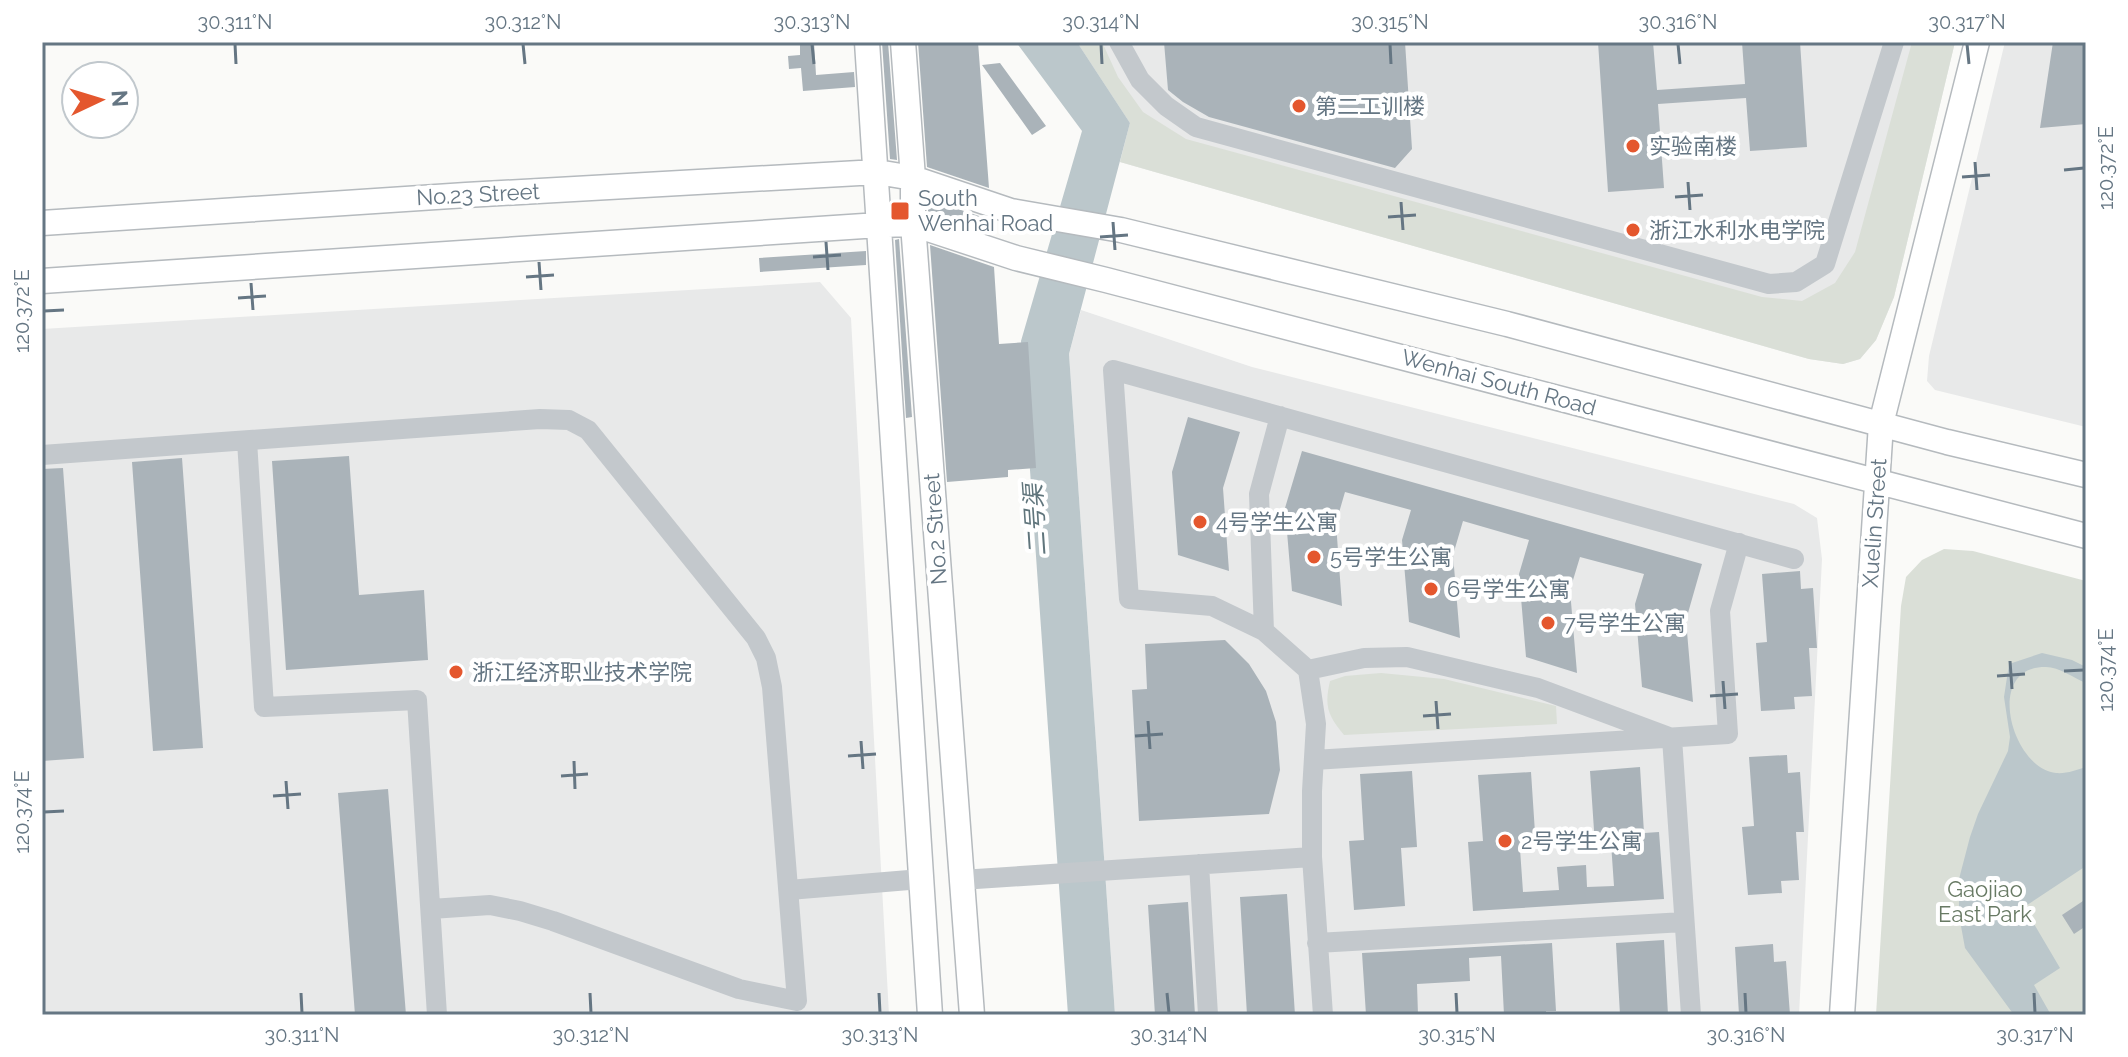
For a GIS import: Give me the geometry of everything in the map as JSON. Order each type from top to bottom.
[{"type":"main road","name":"No.2 Street","points":[[867,42],[930,1015]]},
{"type":"main road","name":"No.2 Street","points":[[903,42],[913,178],[913,224],[972,1015]]},
{"type":"main road","name":"Xuelin Street","points":[[1842,1015],[1881,424],[1977,42]]},
{"type":"main road","name":"No.23 Street","points":[[42,223],[877,172],[913,178]]},
{"type":"main road","points":[[913,178],[1011,211],[1121,230],[1507,324],[2086,475]]},
{"type":"main road","points":[[42,281],[913,224]]},
{"type":"main road","name":"Wenhai South Road","points":[[913,224],[1016,258],[2086,536]]},
{"type":"street","points":[[1119,42],[1140,80],[1166,106],[1196,127],[1769,284],[1796,282],[1825,264],[1894,42]]},
{"type":"street","points":[[1323,1015],[1312,857],[1316,724],[1308,670],[1264,631],[1212,606],[1129,599],[1113,370],[1794,559]]},
{"type":"street","points":[[1264,631],[1259,494],[1280,416]]},
{"type":"street","points":[[42,455],[540,419],[569,420],[588,430],[756,638],[766,658],[772,687],[797,1001],[739,989],[520,911],[490,905],[431,909]]},
{"type":"street","points":[[247,441],[264,707],[417,700],[437,1015]]},
{"type":"street","points":[[1314,760],[1728,734],[1720,611],[1739,543]]},
{"type":"street","points":[[1308,670],[1364,658],[1407,657],[1538,688],[1672,738]]},
{"type":"street","points":[[1672,738],[1691,1015]]},
{"type":"street","points":[[961,880],[1312,857]]},
{"type":"street","points":[[1199,864],[1208,1015]]},
{"type":"street","points":[[789,890],[921,879]]},
{"type":"street","points":[[1317,943],[1684,922]]},
{"type":"shaded area","name":"浙江水利水电学院","points":[[1077,42],[1955,42],[1894,297],[1876,340],[1860,359],[1843,364],[1809,359],[1120,162],[1130,123]]},
{"type":"shaded area","points":[[2005,42],[2086,42],[2086,427],[1935,390],[1927,381],[1929,356]]},
{"type":"shaded area","name":"浙江经济职业技术学院","points":[[820,282],[851,318],[889,1015],[42,1015],[42,329]]},
{"type":"shaded area","points":[[1081,310],[1252,367],[1794,504],[1817,518],[1822,559],[1799,1015],[1115,1015],[1069,354]]},
{"type":"green space","points":[[1077,42],[1102,42],[1118,77],[1143,112],[1186,139],[1762,297],[1802,301],[1835,283],[1855,252],[1912,42],[1955,42],[1894,297],[1876,340],[1860,359],[1843,364],[1809,359],[1120,162],[1130,123]]},
{"type":"green space","name":"Gaojiao East Park","points":[[1944,549],[1973,551],[2086,581],[2086,1015],[1876,1015],[1901,606],[1906,577],[1922,560]]},
{"type":"green space","points":[[1381,673],[1444,679],[1556,706],[1557,724],[1344,735],[1329,710],[1327,698],[1330,681],[1345,676]]},
{"type":"water","name":"二号渠","points":[[1016,42],[1077,42],[1130,123],[1069,354],[1115,1015],[1068,1015],[1021,341],[1082,131]]},
{"type":"water","points":[[2042,653],[2072,660],[2086,667],[2086,683],[2051,667],[2027,671],[2015,683],[2010,699],[2011,718],[2027,755],[2040,767],[2060,773],[2086,767],[2086,866],[2024,907],[2060,968],[2034,985],[2051,1015],[2014,1015],[1965,948],[1959,915],[1959,879],[1978,814],[2008,751],[2010,737],[2004,697],[2009,664]]},
{"type":"building","points":[[800,42],[814,42],[816,75],[854,72],[855,87],[803,91],[801,68],[789,69],[788,56],[800,55]]},
{"type":"building","points":[[882,42],[888,42],[897,160],[890,159]]},
{"type":"building","points":[[918,42],[978,42],[989,188],[927,167]]},
{"type":"building","name":"第二工训楼","points":[[1164,42],[1405,42],[1412,149],[1395,168],[1209,117],[1168,90]]},
{"type":"building","points":[[1598,42],[1653,42],[1657,90],[1745,84],[1742,42],[1800,42],[1807,147],[1750,151],[1746,98],[1658,104],[1664,188],[1608,192]]},
{"type":"building","points":[[2053,42],[2086,42],[2086,124],[2040,128]]},
{"type":"building","points":[[1000,63],[1046,126],[1032,135],[982,65]]},
{"type":"building","points":[[928,199],[991,220],[992,234],[928,213]]},
{"type":"building","points":[[899,239],[912,417],[906,418],[895,240]]},
{"type":"building","points":[[930,245],[994,267],[999,344],[1028,342],[1036,468],[1008,470],[1008,477],[947,482]]},
{"type":"building","points":[[866,251],[866,265],[760,272],[759,258]]},
{"type":"building","name":"4号学生公寓","points":[[1188,417],[1240,432],[1223,488],[1229,571],[1178,555],[1172,472]]},
{"type":"building","points":[[1302,451],[1702,564],[1686,620],[1693,702],[1642,687],[1635,604],[1644,574],[1580,557],[1570,590],[1577,673],[1526,657],[1519,574],[1529,540],[1463,521],[1453,555],[1460,638],[1409,622],[1402,540],[1411,510],[1345,492],[1336,523],[1342,606],[1292,591],[1285,508]]},
{"type":"building","points":[[349,456],[359,595],[424,590],[428,660],[286,670],[272,461]]},
{"type":"building","points":[[182,458],[203,748],[153,751],[132,462]]},
{"type":"building","points":[[63,468],[84,758],[42,761],[42,469]]},
{"type":"building","points":[[1800,571],[1801,589],[1813,588],[1817,648],[1809,648],[1812,696],[1794,697],[1795,709],[1761,711],[1756,643],[1767,642],[1762,574]]},
{"type":"building","points":[[1225,640],[1249,664],[1266,691],[1276,722],[1280,770],[1269,814],[1139,821],[1132,690],[1147,689],[1145,644]]},
{"type":"building","points":[[1787,755],[1788,773],[1800,772],[1804,832],[1796,832],[1799,880],[1781,881],[1782,893],[1748,895],[1742,827],[1754,826],[1749,757]]},
{"type":"building","points":[[1640,767],[1644,833],[1659,832],[1664,899],[1473,911],[1468,842],[1483,841],[1478,775],[1531,772],[1536,848],[1520,849],[1523,892],[1559,890],[1557,867],[1586,865],[1587,887],[1614,886],[1611,843],[1595,845],[1590,771]]},
{"type":"building","points":[[1412,771],[1417,847],[1401,848],[1405,906],[1354,910],[1349,841],[1364,840],[1360,774]]},
{"type":"building","points":[[388,789],[406,1015],[355,1015],[338,793]]},
{"type":"building","points":[[1287,894],[1295,1015],[1247,1015],[1240,897]]},
{"type":"building","points":[[2086,899],[2086,926],[2074,934],[2062,915]]},
{"type":"building","points":[[1188,902],[1195,1015],[1155,1015],[1148,905]]},
{"type":"building","points":[[1664,940],[1668,1015],[1620,1015],[1616,943]]},
{"type":"building","points":[[1552,943],[1556,1011],[1546,1011],[1546,1015],[1504,1015],[1501,956],[1469,958],[1470,981],[1417,984],[1418,1015],[1366,1015],[1362,953]]},
{"type":"building","points":[[1773,944],[1774,962],[1786,961],[1790,1015],[1739,1015],[1735,947]]},
{"type":"place","name":"第二工训楼","points":[[1299,106]]},
{"type":"place","name":"实验南楼","points":[[1633,146]]},
{"type":"place","name":"South Wenhai Road","points":[[900,211]]},
{"type":"place","name":"浙江水利水电学院","points":[[1633,230]]},
{"type":"place","name":"4号学生公寓","points":[[1200,522]]},
{"type":"place","name":"5号学生公寓","points":[[1314,557]]},
{"type":"place","name":"6号学生公寓","points":[[1431,589]]},
{"type":"place","name":"7号学生公寓","points":[[1548,623]]},
{"type":"place","name":"浙江经济职业技术学院","points":[[456,672]]},
{"type":"place","name":"2号学生公寓","points":[[1505,841]]}]
